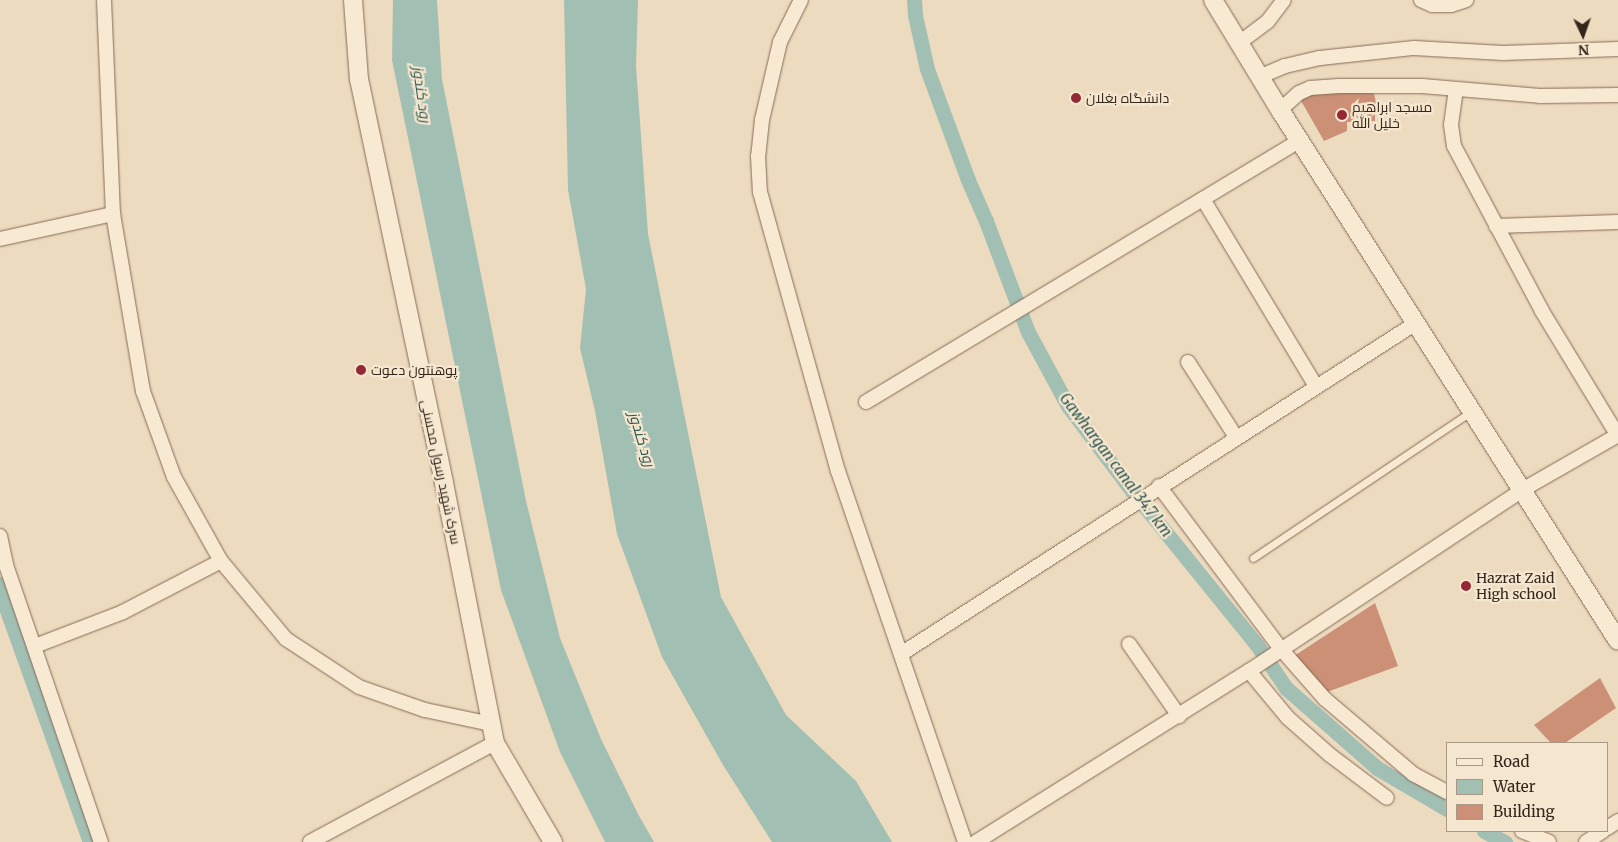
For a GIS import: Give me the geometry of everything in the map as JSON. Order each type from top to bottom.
[{"type":"street","points":[[104,0],[113,214],[143,391],[174,477],[221,561],[286,638],[359,687],[426,710],[491,724]]},
{"type":"street","name":"سرک شهید رسول محسنی","points":[[353,0],[359,79],[444,483],[495,743],[553,842]]},
{"type":"street","points":[[801,0],[780,42],[762,120],[758,156],[760,192],[838,470],[965,842]]},
{"type":"street","points":[[1213,0],[1299,141],[1618,641]]},
{"type":"street","points":[[1239,43],[1268,21],[1284,0]]},
{"type":"street","points":[[1421,0],[1432,5],[1451,5],[1466,0]]},
{"type":"street","points":[[1260,77],[1285,66],[1320,58],[1414,48],[1503,53],[1618,49]]},
{"type":"street","points":[[1280,110],[1300,93],[1310,88],[1339,86],[1422,86],[1540,96],[1618,96]]},
{"type":"street","points":[[1456,89],[1451,125],[1454,146],[1542,311],[1618,435]]},
{"type":"street","points":[[866,402],[1299,141]]},
{"type":"street","points":[[1203,199],[1316,386]]},
{"type":"street","points":[[0,239],[113,214]]},
{"type":"street","points":[[1496,226],[1618,222]]},
{"type":"street","points":[[901,654],[1159,486],[1416,324]]},
{"type":"street","points":[[1188,362],[1236,438]]},
{"type":"street","points":[[1618,428],[1618,435]]},
{"type":"street","points":[[976,842],[1249,671],[1522,490],[1618,435]]},
{"type":"street","points":[[1159,486],[1281,649],[1325,699],[1413,774],[1446,791]]},
{"type":"street","points":[[0,536],[6,565],[102,842]]},
{"type":"street","points":[[35,646],[123,612],[221,561]]},
{"type":"street","points":[[1129,644],[1179,716]]},
{"type":"street","points":[[1249,671],[1288,718],[1330,755],[1387,798]]},
{"type":"street","points":[[310,842],[495,743]]},
{"type":"street","points":[[1524,832],[1548,842]]},
{"type":"street","points":[[1586,842],[1601,832]]},
{"type":"lane","points":[[1253,558],[1472,410]]},
{"type":"water","name":"رود کندوز","points":[[393,0],[437,0],[442,79],[526,501],[560,638],[601,739],[654,842],[605,842],[560,752],[501,590],[392,60]]},
{"type":"water","name":"رود کندوز","points":[[564,0],[638,0],[636,66],[648,234],[721,597],[786,715],[856,781],[892,842],[772,842],[723,765],[662,657],[617,534],[595,411],[580,348],[586,289],[568,190]]},
{"type":"building","name":"مسجد ابراهیم خلیل الله","points":[[1373,90],[1378,109],[1375,109],[1375,121],[1347,122],[1347,131],[1324,141],[1300,99],[1313,94]]},
{"type":"building","points":[[1375,603],[1398,666],[1327,692],[1294,656]]},
{"type":"building","points":[[1600,678],[1616,708],[1566,742],[1550,742],[1534,725]]},
{"type":"waterway","name":"Gawhargan canal 34.7 km","points":[[914,0],[915,15],[927,69],[968,180],[986,221],[1028,332],[1068,406],[1133,492],[1257,645],[1286,688],[1377,768],[1446,808]]},
{"type":"waterway","points":[[0,584],[4,602],[90,842]]},
{"type":"waterway","name":"Gawhargan canal 34.7 km","points":[[1486,832],[1505,842]]},
{"type":"place","name":"دانشگاه بغلان","points":[[1076,98]]},
{"type":"place","name":"مسجد ابراهیم خلیل الله","points":[[1342,115]]},
{"type":"place","name":"پوهنتون دعوت","points":[[361,370]]},
{"type":"place","name":"Hazrat Zaid High school","points":[[1466,586]]}]
